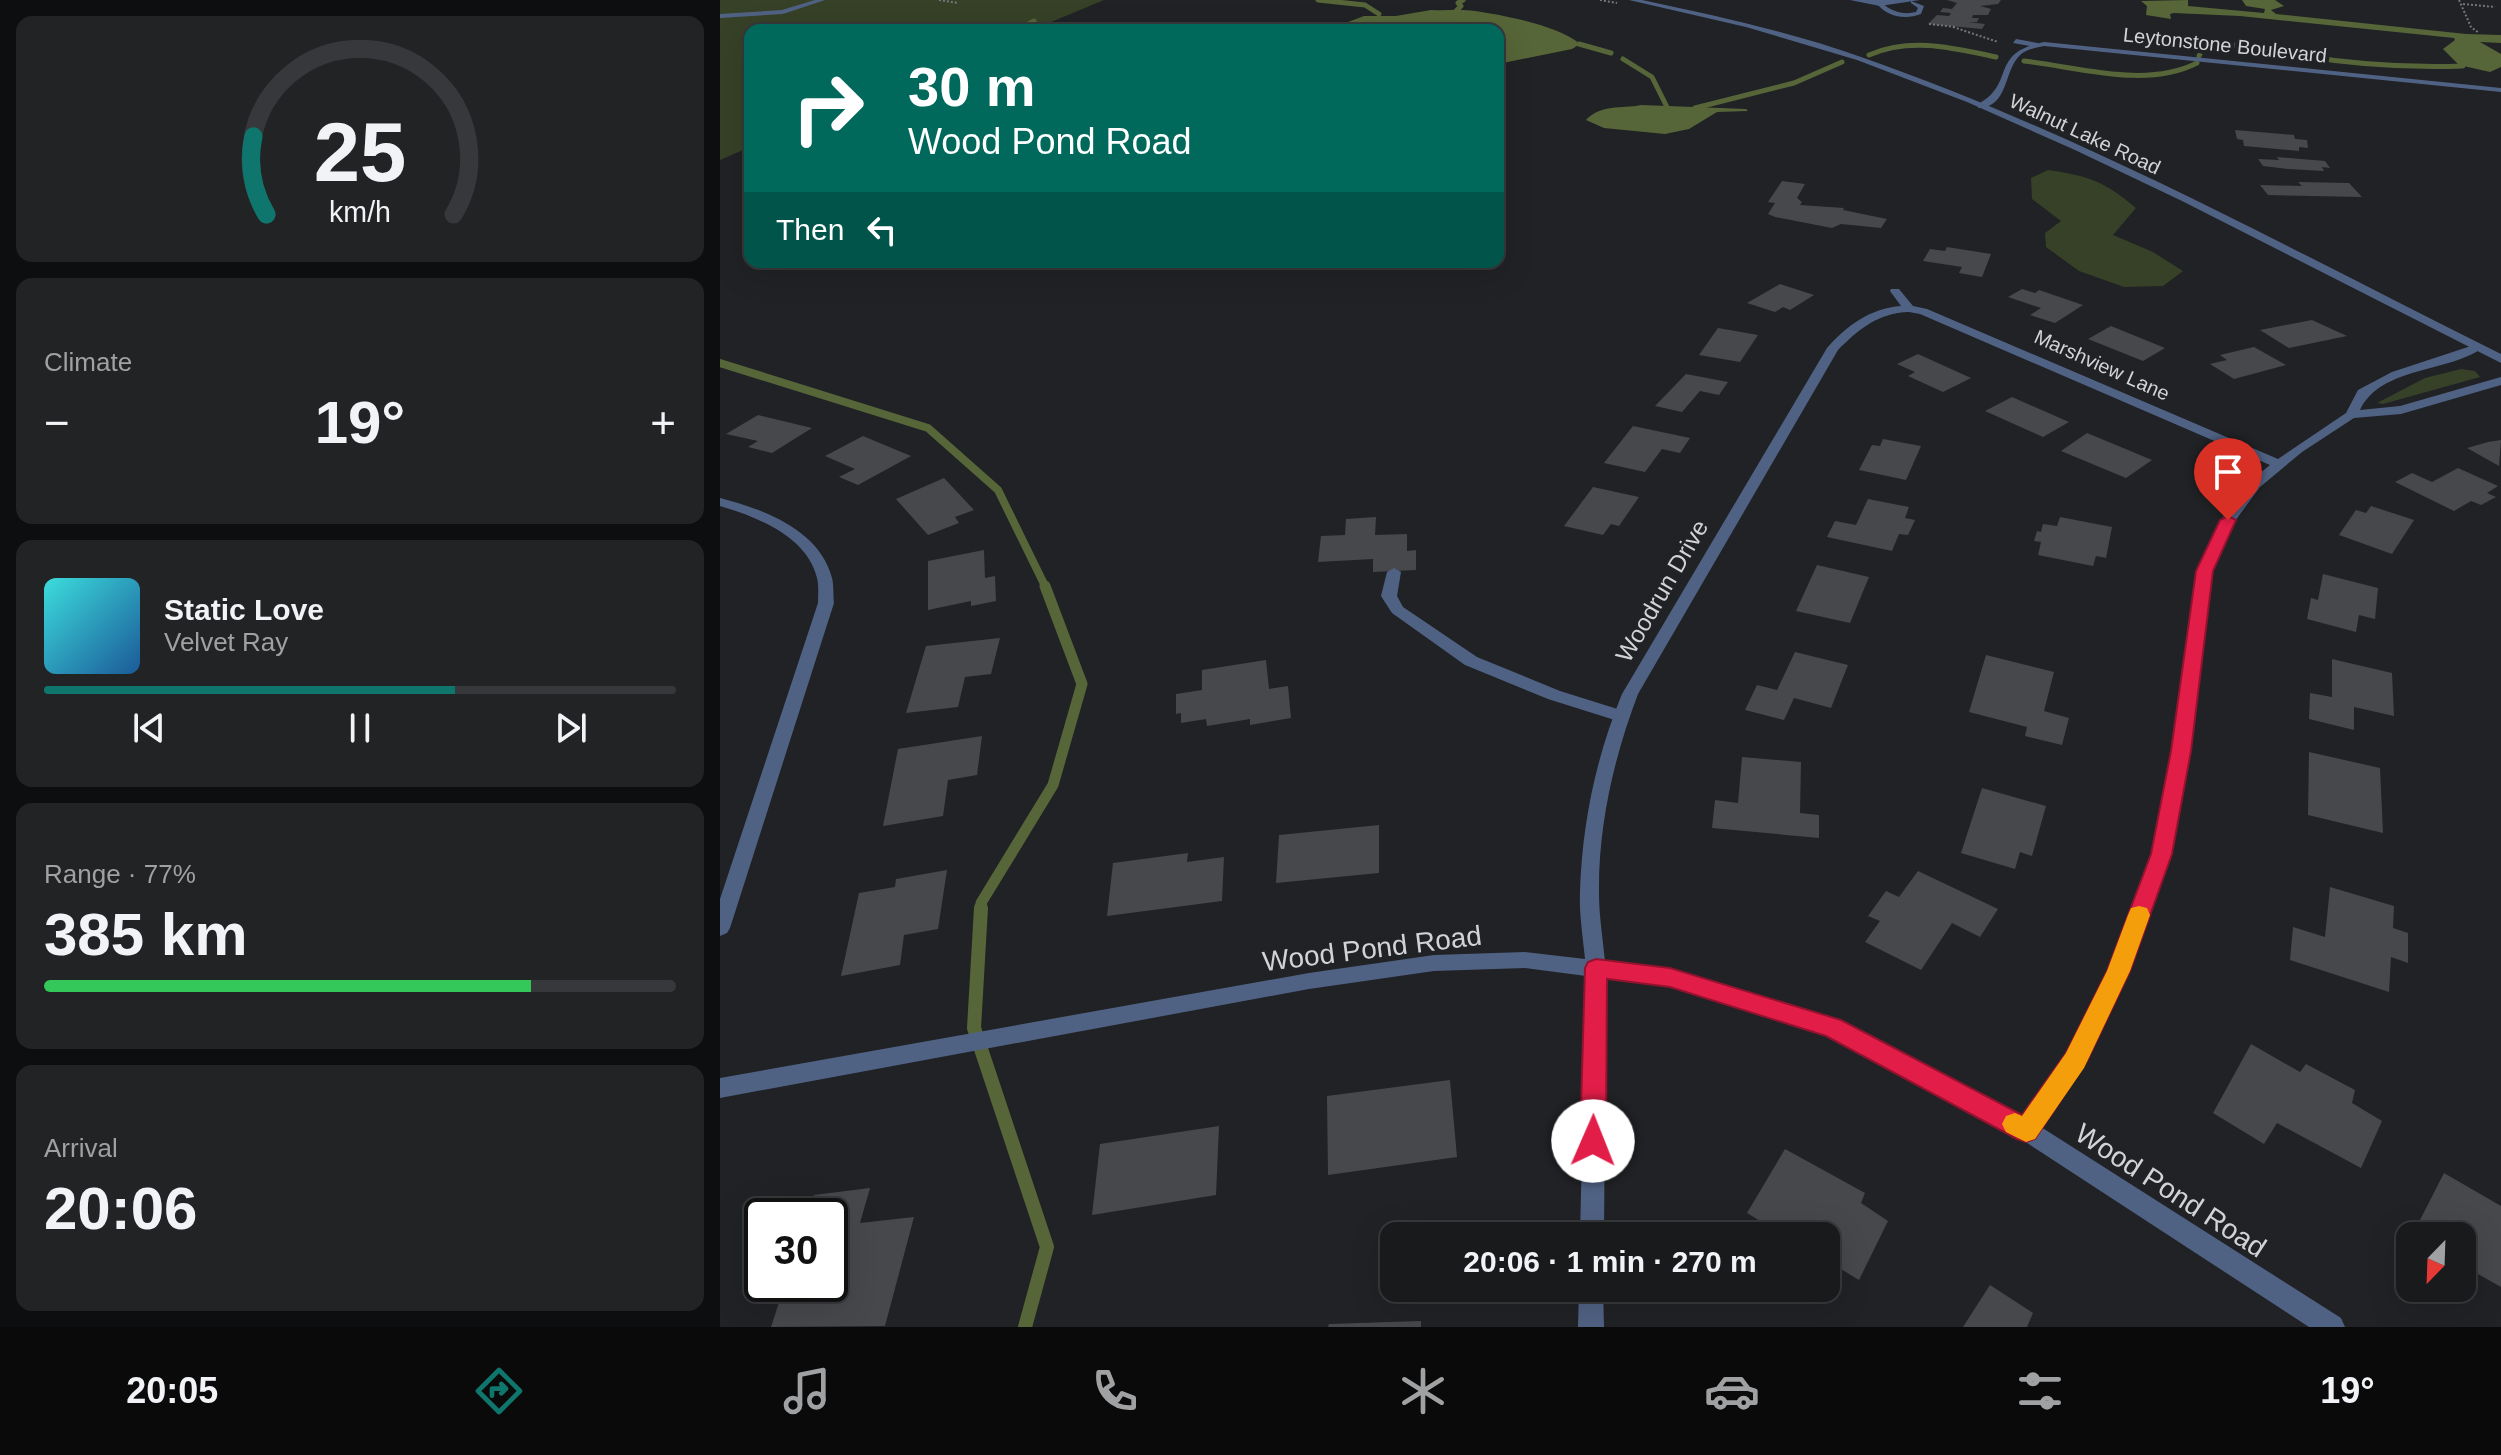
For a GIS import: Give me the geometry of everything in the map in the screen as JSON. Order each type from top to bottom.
[{"type":"street","points":[[720,16],[783,12],[822,0]]},
{"type":"street","name":"Walnut Lake Road","points":[[1632,0],[1755,25],[1981,106],[2181,199],[2501,359]]},
{"type":"street","points":[[1853,0],[1880,4],[1915,1],[1922,7],[1919,13],[1911,16],[1885,10],[1880,4]]},
{"type":"street","points":[[2016,41],[2035,45]]},
{"type":"street","name":"Leytonstone Boulevard","points":[[2025,48],[2035,45],[2077,46],[2501,90]]},
{"type":"street","points":[[1981,106],[1993,102],[2011,57],[2025,48]]},
{"type":"street","points":[[1895,291],[1908,307]]},
{"type":"street","name":"Marshview Lane","points":[[1908,307],[1937,315],[2279,464]]},
{"type":"street","name":"Woodrun Drive","points":[[1592,1222],[1596,968],[1589,894],[1597,810],[1613,737],[1630,694],[1833,348],[1851,329],[1880,311],[1908,307]]},
{"type":"street","points":[[2351,415],[2362,393],[2385,381],[2478,347]]},
{"type":"street","points":[[2026,1130],[2075,1061],[2118,971],[2162,854],[2181,751],[2205,571],[2228,520],[2255,484],[2351,415],[2401,410],[2501,381]]},
{"type":"street","points":[[720,502],[767,519],[791,534],[811,552],[824,575],[826,603],[720,928]]},
{"type":"street","points":[[1394,572],[1389,596],[1397,610],[1471,661],[1554,695],[1621,716]]},
{"type":"street","name":"Wood Pond Road","points":[[720,1088],[1309,981],[1434,963],[1525,960],[1670,978],[1833,1028],[2026,1130],[2332,1327]]},
{"type":"street","points":[[1591,1302],[1591,1327]]},
{"type":"path","points":[[939,0],[958,3]]},
{"type":"path","points":[[2459,0],[2471,27],[2479,33]]},
{"type":"path","points":[[2463,4],[2495,7]]},
{"type":"path","points":[[1929,22],[1927,24],[1962,28]]},
{"type":"path","points":[[1953,27],[2025,48]]},
{"type":"shaded area","points":[[720,0],[1104,0],[1046,24],[744,24],[744,150],[720,160]]},
{"type":"shaded area","points":[[2188,0],[2188,6],[2264,13],[2265,9],[2246,6],[2242,0],[2275,0],[2284,6],[2271,10],[2276,14],[2501,35],[2501,43],[2480,42],[2501,54],[2501,67],[2490,72],[2459,65],[2443,49],[2454,38],[2240,16],[2174,13],[2170,14],[2171,19],[2146,15],[2147,6],[2141,1]]},
{"type":"shaded area","points":[[1431,10],[1470,10],[1544,26],[1580,44],[1572,49],[1504,63],[1504,24],[1343,24],[1364,16],[1396,16]]},
{"type":"shaded area","points":[[1641,105],[1748,111],[1717,112],[1689,129],[1665,134],[1604,128],[1586,120],[1605,109]]},
{"type":"shaded area","points":[[2048,170],[2095,181],[2125,199],[2136,208],[2113,235],[2153,252],[2183,271],[2163,286],[2124,287],[2079,271],[2046,247],[2045,233],[2061,221],[2032,199],[2031,178]]},
{"type":"shaded area","points":[[2461,369],[2475,371],[2480,377],[2383,404],[2377,403],[2425,378]]},
{"type":"building","points":[[1947,0],[2001,0],[1998,4],[1980,6],[1991,9],[1988,15],[1973,15],[1972,18],[1979,18],[1977,22],[1968,22],[1985,24],[1982,29],[1928,24],[1937,15],[1949,16],[1951,13],[1940,12],[1943,8],[1952,9],[1957,3]]},
{"type":"building","points":[[2235,130],[2294,135],[2295,139],[2307,140],[2308,148],[2299,147],[2299,151],[2244,146],[2243,140],[2237,139]]},
{"type":"building","points":[[2277,157],[2325,161],[2330,168],[2322,167],[2324,171],[2263,166],[2258,159],[2279,160]]},
{"type":"building","points":[[1782,181],[1805,184],[1797,198],[1802,202],[1800,205],[1844,208],[1887,219],[1881,228],[1841,224],[1832,228],[1775,217],[1768,214],[1775,203],[1768,202]]},
{"type":"building","points":[[2298,182],[2349,183],[2362,197],[2268,195],[2260,185],[2302,186]]},
{"type":"building","points":[[1947,247],[1991,254],[1982,277],[1959,273],[1962,267],[1923,261],[1930,249],[1945,251]]},
{"type":"building","points":[[1780,284],[1814,295],[1790,310],[1783,307],[1775,312],[1747,303]]},
{"type":"building","points":[[2022,289],[2035,293],[2039,290],[2083,305],[2055,323],[2030,315],[2041,308],[2008,297]]},
{"type":"building","points":[[2312,320],[2347,336],[2289,348],[2260,330]]},
{"type":"building","points":[[2111,326],[2165,348],[2143,361],[2088,339]]},
{"type":"building","points":[[1718,328],[1758,335],[1740,362],[1699,355]]},
{"type":"building","points":[[2254,347],[2286,365],[2234,379],[2210,364],[2227,360],[2220,355]]},
{"type":"building","points":[[1918,354],[1971,378],[1943,392],[1908,376],[1915,372],[1897,364]]},
{"type":"building","points":[[1686,374],[1728,382],[1719,395],[1700,391],[1682,412],[1655,406]]},
{"type":"building","points":[[2012,397],[2069,422],[2043,437],[1985,411]]},
{"type":"building","points":[[758,415],[812,428],[772,453],[748,447],[758,441],[726,434]]},
{"type":"building","points":[[1633,426],[1690,438],[1680,453],[1662,449],[1645,472],[1604,463]]},
{"type":"building","points":[[2087,433],[2152,460],[2126,478],[2061,451]]},
{"type":"building","points":[[863,436],[911,456],[858,485],[839,477],[855,469],[825,456]]},
{"type":"building","points":[[1883,439],[1921,446],[1906,480],[1859,470],[1872,445],[1880,446]]},
{"type":"building","points":[[2501,440],[2499,466],[2467,448],[2488,442]]},
{"type":"building","points":[[2458,468],[2498,486],[2487,493],[2496,497],[2481,505],[2471,501],[2454,511],[2395,482],[2412,473],[2432,482]]},
{"type":"building","points":[[944,478],[974,510],[955,517],[959,523],[928,535],[896,499]]},
{"type":"building","points":[[1593,487],[1639,497],[1619,526],[1611,524],[1603,535],[1564,526]]},
{"type":"building","points":[[1868,499],[1909,507],[1905,518],[1915,520],[1908,535],[1899,534],[1892,551],[1827,537],[1835,521],[1856,525]]},
{"type":"building","points":[[2371,506],[2414,520],[2392,554],[2339,535],[2356,510],[2366,513]]},
{"type":"building","points":[[1376,517],[1375,535],[1407,534],[1407,551],[1416,550],[1416,570],[1373,572],[1373,559],[1318,562],[1321,536],[1345,535],[1346,519]]},
{"type":"building","points":[[2060,517],[2112,527],[2106,558],[2096,556],[2093,566],[2038,555],[2041,542],[2034,541],[2037,531],[2041,532],[2043,524],[2057,526]]},
{"type":"building","points":[[984,550],[985,578],[995,576],[996,601],[971,606],[971,601],[928,610],[928,561]]},
{"type":"building","points":[[1817,565],[1869,577],[1850,623],[1796,611]]},
{"type":"building","points":[[2323,574],[2378,588],[2375,619],[2359,615],[2356,632],[2307,619],[2311,598],[2318,600]]},
{"type":"building","points":[[1000,638],[991,674],[965,677],[958,707],[906,713],[926,646]]},
{"type":"building","points":[[1795,652],[1848,665],[1831,708],[1794,698],[1784,720],[1745,710],[1757,685],[1777,690]]},
{"type":"building","points":[[1986,655],[2054,672],[2044,711],[2069,718],[2062,745],[2025,736],[2027,727],[1969,712]]},
{"type":"building","points":[[2332,659],[2392,673],[2394,716],[2354,707],[2354,730],[2309,719],[2310,693],[2332,697]]},
{"type":"building","points":[[1266,660],[1269,689],[1288,686],[1291,718],[1250,725],[1250,719],[1207,726],[1206,719],[1181,723],[1181,713],[1176,714],[1176,694],[1202,690],[1202,670]]},
{"type":"building","points":[[982,736],[977,775],[948,780],[943,816],[883,826],[898,749]]},
{"type":"building","points":[[2309,752],[2380,768],[2383,833],[2308,815]]},
{"type":"building","points":[[1742,757],[1801,762],[1800,813],[1819,815],[1819,838],[1712,828],[1715,800],[1738,803]]},
{"type":"building","points":[[1982,788],[2046,806],[2032,856],[2020,852],[2015,869],[1961,853]]},
{"type":"building","points":[[1379,825],[1379,873],[1276,883],[1279,835]]},
{"type":"building","points":[[1188,853],[1187,862],[1224,857],[1222,901],[1107,916],[1113,863]]},
{"type":"building","points":[[947,870],[938,929],[904,935],[900,965],[841,976],[859,893],[895,887],[896,879]]},
{"type":"building","points":[[1918,871],[1998,909],[1980,937],[1952,923],[1921,970],[1865,942],[1880,921],[1868,916],[1886,891],[1899,897]]},
{"type":"building","points":[[2330,887],[2394,906],[2393,928],[2408,933],[2408,963],[2391,957],[2389,992],[2290,960],[2293,927],[2325,937]]},
{"type":"building","points":[[2251,1044],[2300,1072],[2306,1064],[2355,1090],[2352,1103],[2382,1121],[2361,1168],[2277,1123],[2264,1144],[2213,1113]]},
{"type":"building","points":[[1450,1080],[1457,1157],[1328,1175],[1327,1096]]},
{"type":"building","points":[[1219,1126],[1216,1195],[1092,1215],[1100,1144]]},
{"type":"building","points":[[1785,1149],[1865,1193],[1861,1203],[1888,1221],[1859,1280],[1840,1268],[1840,1222],[1762,1222],[1747,1213]]},
{"type":"building","points":[[2444,1173],[2501,1206],[2501,1287],[2476,1273],[2476,1222],[2419,1222]]},
{"type":"building","points":[[870,1188],[860,1223],[914,1217],[885,1326],[771,1327],[779,1302],[848,1302],[848,1198],[813,1198],[814,1195]]},
{"type":"building","points":[[1990,1285],[2033,1313],[2027,1327],[1963,1327]]},
{"type":"building","points":[[1421,1321],[1421,1327],[1328,1327],[1329,1324]]},
{"type":"waterway","points":[[1318,0],[1365,5],[1379,14]]},
{"type":"waterway","points":[[1455,12],[1461,6],[1458,3],[1463,0]]},
{"type":"waterway","points":[[1028,24],[1034,21]]},
{"type":"waterway","points":[[1579,44],[1611,53]]},
{"type":"waterway","points":[[2199,56],[2205,44],[2218,44],[2359,63],[2463,66]]},
{"type":"waterway","points":[[1869,55],[1916,45],[1996,57]]},
{"type":"waterway","points":[[1623,59],[1652,77],[1667,107]]},
{"type":"waterway","points":[[2024,61],[2134,75],[2177,71],[2197,63]]},
{"type":"waterway","points":[[1695,108],[1794,83],[1842,62]]},
{"type":"waterway","points":[[720,363],[928,428],[998,490],[1046,588]]},
{"type":"waterway","points":[[981,908],[981,903],[1053,785],[1082,684],[1045,586]]},
{"type":"waterway","points":[[981,908],[974,1028],[1047,1247],[1025,1327]]},
{"type":"slow traffic","points":[[2015,1124],[2026,1130],[2075,1061],[2118,971],[2139,915]]},
{"type":"route","points":[[1593,1141],[1596,968],[1670,978],[1757,1002],[1833,1028],[2026,1130],[2075,1061],[2118,971],[2162,854],[2181,751],[2205,571],[2228,520]]}]
